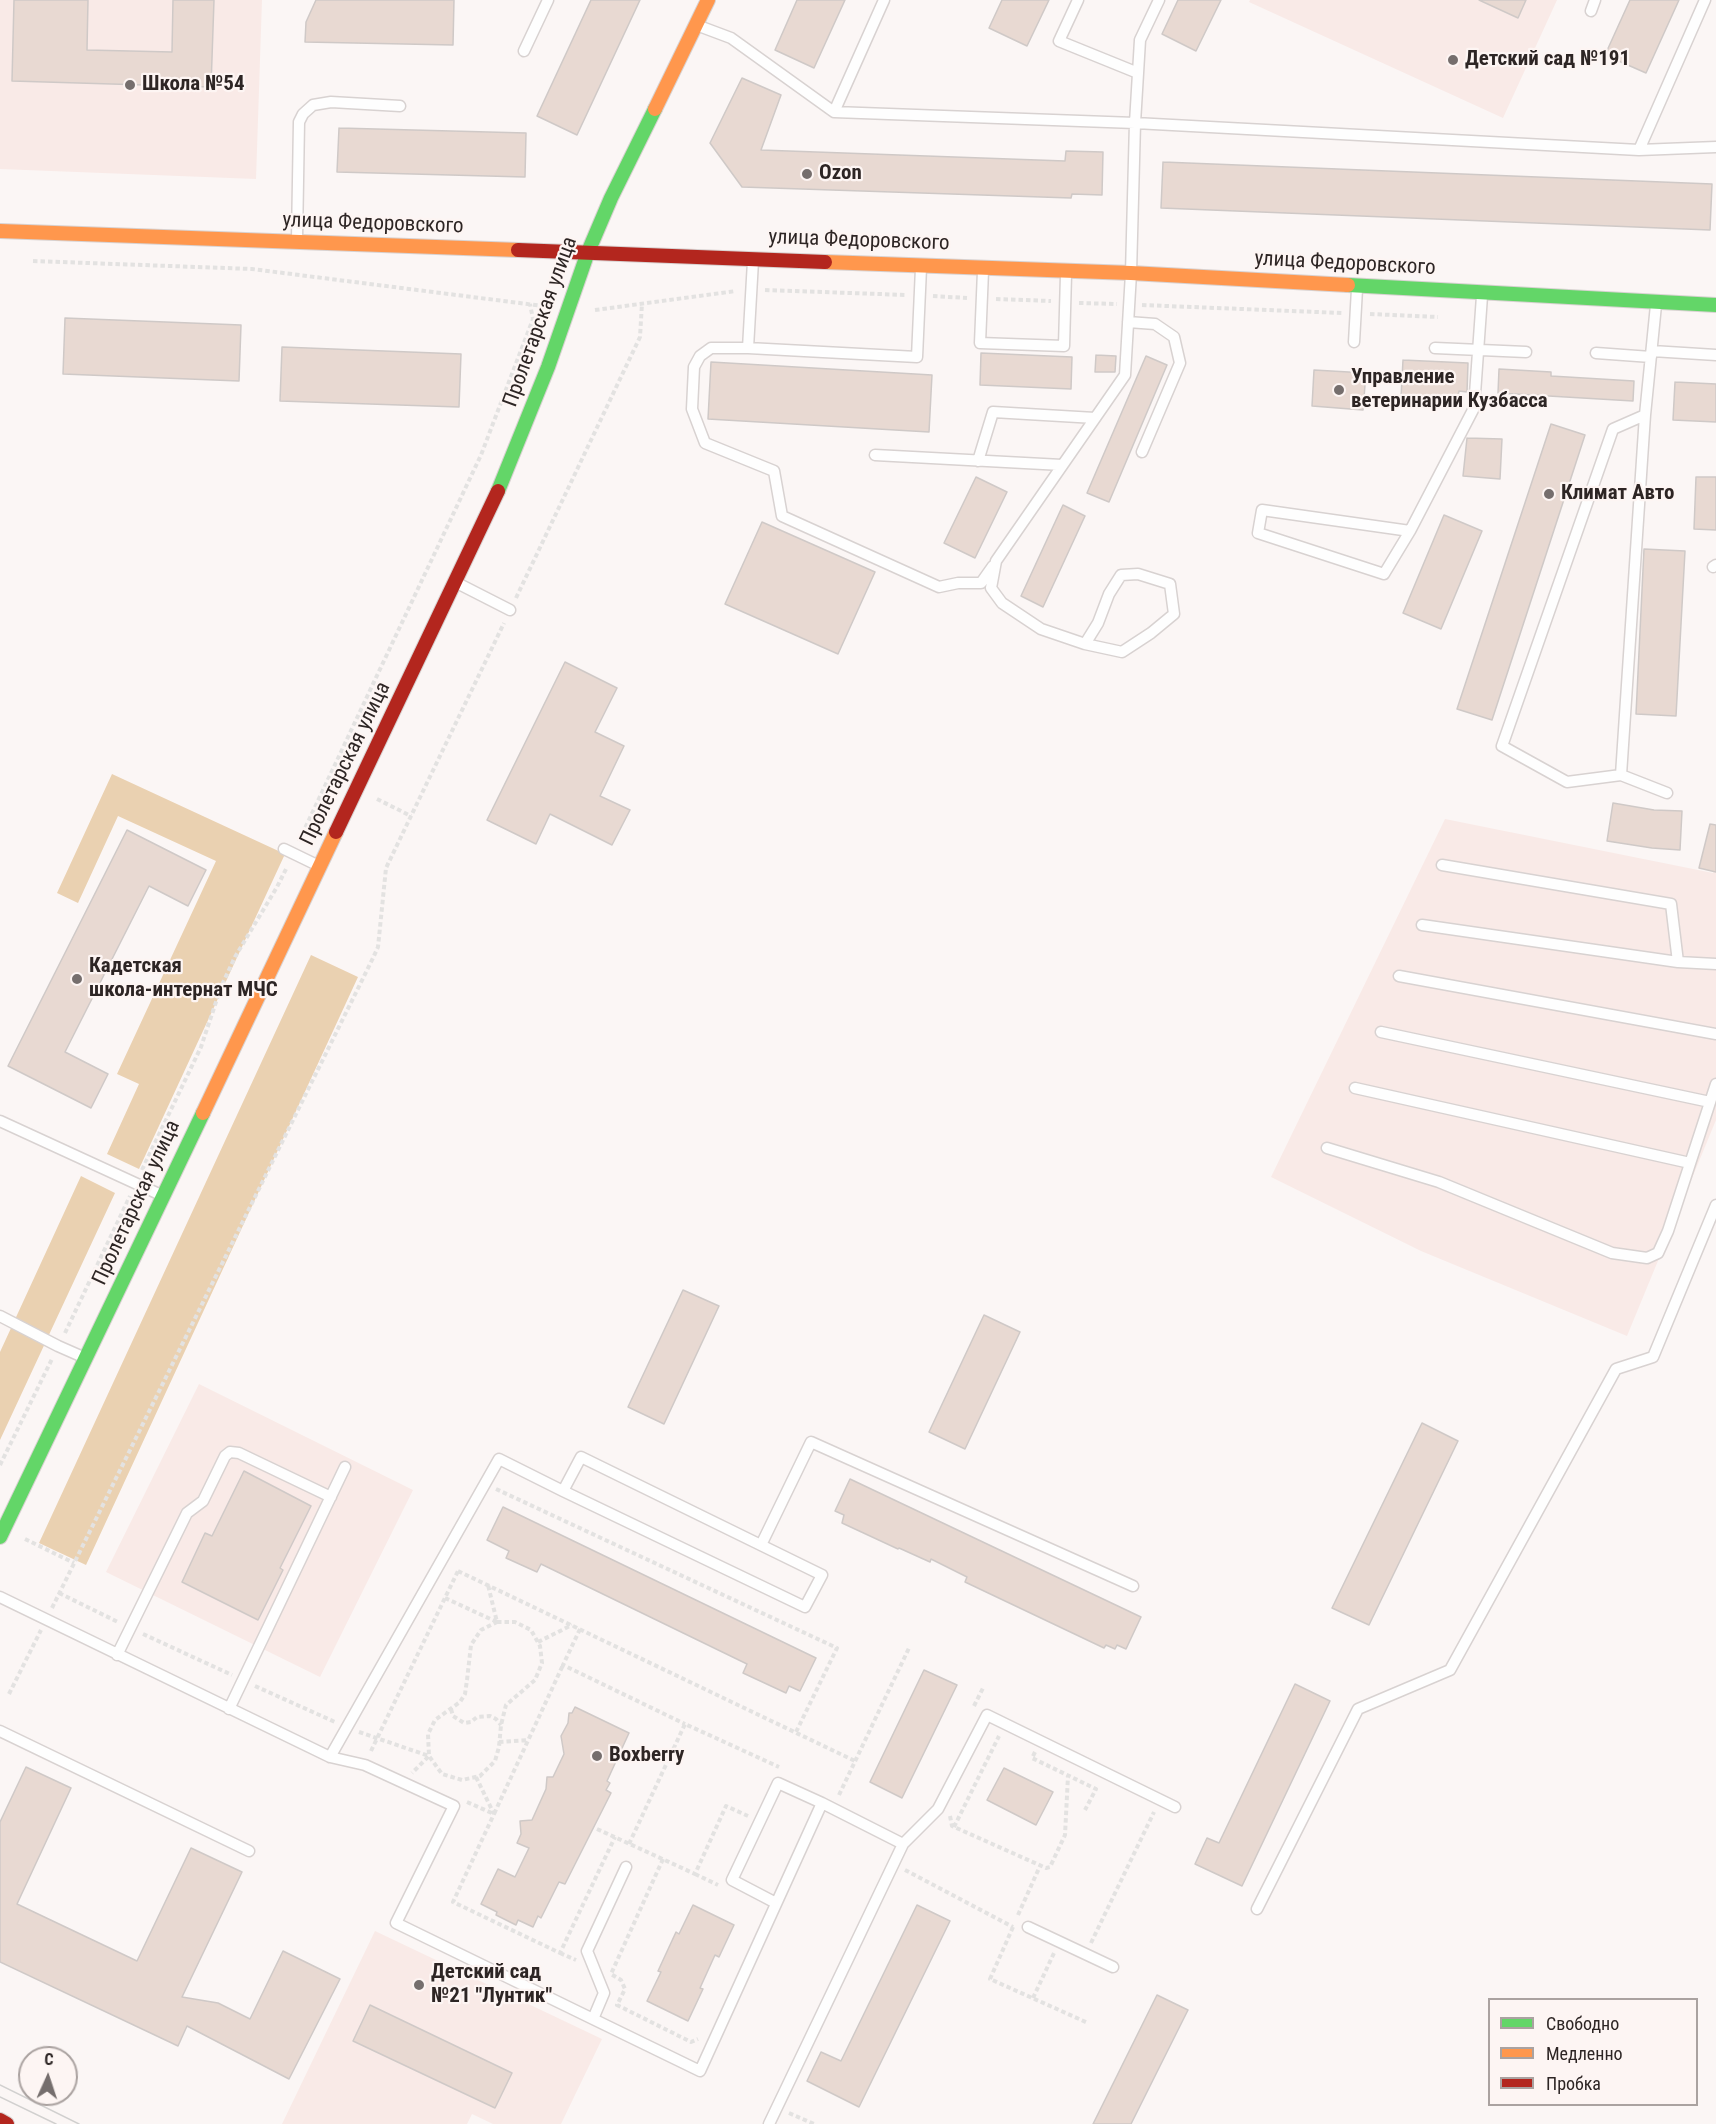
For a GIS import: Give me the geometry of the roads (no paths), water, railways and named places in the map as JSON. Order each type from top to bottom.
[{"type":"street","name":"Пролетарская улица","points":[[2,1533],[456,582],[511,462],[548,368],[588,252],[611,198],[708,0]]},
{"type":"street","name":"улица Федоровского","points":[[0,231],[1131,273],[1716,305]]},
{"type":"street","points":[[0,2120],[8,2124]]},
{"type":"lane","points":[[524,51],[548,0]]},
{"type":"lane","points":[[834,112],[884,0]]},
{"type":"lane","points":[[1078,0],[1059,41],[1138,73]]},
{"type":"lane","points":[[922,265],[917,357],[711,348],[700,356],[694,367],[692,409],[705,443],[774,471],[783,516],[939,587],[958,583],[981,583],[1125,375],[1140,40],[1159,0]]},
{"type":"lane","points":[[1639,150],[1705,0]]},
{"type":"lane","points":[[696,25],[731,38],[834,112],[1135,123],[1639,150],[1716,147]]},
{"type":"lane","points":[[296,242],[298,122],[303,114],[313,105],[331,102],[400,106]]},
{"type":"lane","points":[[748,348],[753,258]]},
{"type":"lane","points":[[983,267],[980,343],[1064,346],[1066,271]]},
{"type":"lane","points":[[1354,342],[1357,286]]},
{"type":"lane","points":[[1410,531],[1262,510],[1258,533],[1384,574],[1410,531],[1474,408],[1482,293]]},
{"type":"lane","points":[[1621,775],[1645,415],[1656,302]]},
{"type":"lane","points":[[1128,322],[1155,324],[1174,337],[1180,363],[1142,452]]},
{"type":"lane","points":[[1435,348],[1526,352]]},
{"type":"lane","points":[[1596,353],[1716,356]]},
{"type":"lane","points":[[978,461],[993,412],[1095,418]]},
{"type":"lane","points":[[1645,415],[1613,429],[1502,746],[1567,782],[1621,775],[1666,793]]},
{"type":"lane","points":[[875,455],[1062,465]]},
{"type":"lane","points":[[996,561],[992,588],[1002,603],[1041,628],[1085,644],[1122,652],[1174,614],[1170,584],[1138,574],[1122,575],[1109,594],[1098,622],[1085,644]]},
{"type":"lane","points":[[456,582],[510,610]]},
{"type":"lane","points":[[289,851],[320,867]]},
{"type":"lane","points":[[1442,866],[1671,904],[1678,962]]},
{"type":"lane","points":[[1422,925],[1678,962],[1716,964]]},
{"type":"lane","points":[[1399,976],[1716,1034]]},
{"type":"lane","points":[[1381,1032],[1710,1102]]},
{"type":"lane","points":[[1327,1148],[1439,1182],[1612,1253],[1647,1258],[1658,1253],[1668,1231],[1716,1084]]},
{"type":"lane","points":[[1355,1088],[1690,1163]]},
{"type":"lane","points":[[0,1121],[164,1196]]},
{"type":"lane","points":[[1257,1909],[1358,1709],[1450,1670],[1616,1369],[1653,1357],[1716,1205]]},
{"type":"lane","points":[[0,1316],[86,1359]]},
{"type":"lane","points":[[761,1545],[811,1442],[1133,1586]]},
{"type":"lane","points":[[117,1655],[187,1513],[203,1501],[225,1456],[230,1452],[240,1453],[331,1497]]},
{"type":"lane","points":[[330,1757],[499,1459],[563,1491],[805,1607],[822,1575],[581,1458],[563,1491]]},
{"type":"lane","points":[[230,1709],[345,1467]]},
{"type":"lane","points":[[0,1597],[330,1757],[365,1765],[453,1806],[396,1923],[700,2071],[822,1803]]},
{"type":"lane","points":[[769,2124],[903,1844],[938,1809],[987,1715],[1174,1808]]},
{"type":"lane","points":[[0,1731],[249,1851]]},
{"type":"lane","points":[[776,1903],[732,1880],[778,1783],[903,1844]]},
{"type":"lane","points":[[593,2019],[604,1993],[587,1951],[626,1867]]},
{"type":"lane","points":[[1028,1927],[1113,1966]]},
{"type":"tram line","points":[[0,2085],[79,2124]]},
{"type":"tram line","points":[[0,2097],[56,2124]]},
{"type":"place","name":"Детский сад №191","points":[[1453,60]]},
{"type":"place","name":"Школа №54","points":[[130,85]]},
{"type":"place","name":"Ozon","points":[[807,174]]},
{"type":"place","name":"Управление ветеринарии Кузбасса","points":[[1339,390]]},
{"type":"place","name":"Климат Авто","points":[[1549,494]]},
{"type":"place","name":"Кадетская школа-интернат МЧС","points":[[77,979]]},
{"type":"place","name":"Boxberry","points":[[597,1756]]},
{"type":"place","name":"Детский сад №21 \"Лунтик\"","points":[[419,1985]]}]
